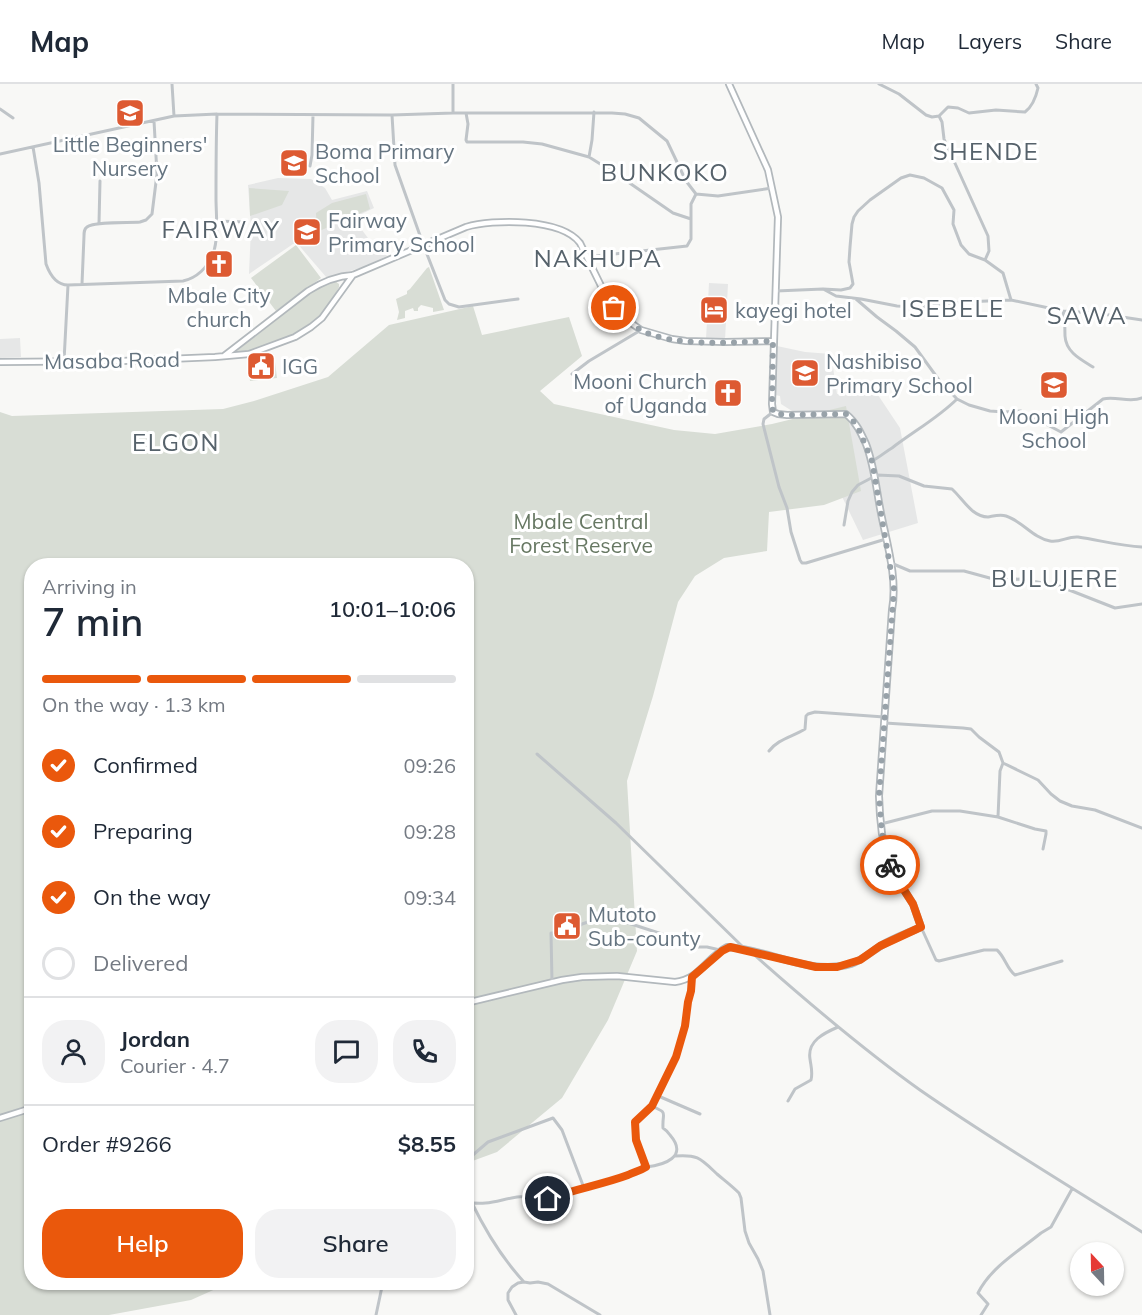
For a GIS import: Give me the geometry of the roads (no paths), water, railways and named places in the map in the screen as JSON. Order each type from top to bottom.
[{"type":"street","points":[[172,84],[174,116]]},
{"type":"street","points":[[453,84],[453,113]]},
{"type":"street","points":[[729,84],[766,165],[778,221],[773,341],[773,412]]},
{"type":"street","points":[[879,84],[899,94],[932,117],[939,116],[948,107],[969,113],[996,110],[1025,112],[1036,98],[1038,88],[1036,84]]},
{"type":"street","points":[[0,109],[13,118]]},
{"type":"street","points":[[589,157],[594,112]]},
{"type":"street","points":[[466,113],[467,142],[523,142],[549,146],[589,157],[674,213],[691,219]]},
{"type":"street","points":[[0,154],[174,116],[619,113],[639,118],[664,137],[688,184],[696,194],[718,196],[772,188]]},
{"type":"street","points":[[33,147],[39,183],[46,264],[58,283],[68,285],[183,281],[190,279],[204,268],[214,250],[217,114]]},
{"type":"street","points":[[310,165],[313,115]]},
{"type":"street","points":[[392,115],[395,165],[445,300],[459,307],[518,299]]},
{"type":"street","points":[[939,116],[944,139],[988,236],[989,251],[985,260]]},
{"type":"street","points":[[82,284],[85,230],[99,223],[140,222],[153,214],[157,174],[154,121]]},
{"type":"street","points":[[776,291],[846,290],[850,288],[853,284],[849,262],[854,217],[870,200],[901,178],[910,175],[924,178],[942,188],[954,210],[953,224],[961,245],[969,254],[985,260],[1003,273],[1011,300]]},
{"type":"street","points":[[99,223],[100,181]]},
{"type":"street","points":[[587,257],[687,246],[691,239],[691,204],[696,194]]},
{"type":"street","points":[[216,221],[245,222]]},
{"type":"street","points":[[224,356],[320,283],[353,275],[466,227],[504,221],[547,226],[573,235],[580,243],[607,298],[624,318],[641,330],[693,342],[773,341]]},
{"type":"street","name":"Masaba Road","points":[[0,362],[122,361],[249,354],[295,337],[311,327],[322,318],[353,275]]},
{"type":"street","points":[[336,278],[342,289]]},
{"type":"street","points":[[64,361],[68,285]]},
{"type":"street","points":[[823,289],[833,295],[901,307],[1011,300],[1063,311],[1142,320]]},
{"type":"street","points":[[856,299],[915,347],[939,380],[957,399],[969,405],[990,411],[1021,411],[1061,432],[1103,399],[1136,400],[1142,398]]},
{"type":"street","points":[[1063,311],[1068,348],[1074,355],[1093,367]]},
{"type":"street","points":[[572,374],[589,361],[641,330]]},
{"type":"street","points":[[872,461],[941,414],[957,399]]},
{"type":"street","points":[[773,412],[787,415],[846,414],[859,430],[872,461],[894,595],[879,796],[881,824],[888,861],[913,904],[936,960],[984,950],[998,950],[1015,975],[1062,961]]},
{"type":"street","points":[[773,412],[764,419],[763,424],[773,466],[787,508],[793,540],[802,563],[886,539]]},
{"type":"street","points":[[844,525],[848,513],[848,501],[856,486],[880,475],[894,475],[924,486],[952,489],[978,515],[1007,516],[1036,536],[1049,541],[1076,537],[1142,547]]},
{"type":"street","points":[[890,562],[910,571],[964,571],[997,580],[1018,579],[1059,586],[1115,608],[1142,604]]},
{"type":"street","points":[[769,751],[781,740],[805,729],[806,716],[815,712],[971,729],[979,738],[999,752],[1003,763],[1000,775],[998,818]]},
{"type":"street","points":[[537,754],[616,823],[749,951],[839,1027],[919,1089],[1006,1148],[1142,1232]]},
{"type":"street","points":[[1003,763],[1038,780],[1060,801],[1072,806],[1095,810],[1142,828]]},
{"type":"street","points":[[881,824],[936,811],[970,812],[1046,831],[1043,849]]},
{"type":"street","points":[[552,982],[551,933],[572,933],[588,922],[622,921],[665,935],[692,947],[707,947],[722,951]]},
{"type":"street","points":[[474,1001],[582,977],[617,976],[675,982],[692,977],[722,951],[730,947],[816,967],[837,967],[860,960],[880,946],[921,927]]},
{"type":"street","points":[[646,1167],[639,1151],[634,1124],[642,1113],[652,1106],[676,1057],[685,1026],[692,977]]},
{"type":"street","points":[[788,1101],[795,1089],[811,1080],[809,1053],[815,1041],[839,1027]]},
{"type":"street","points":[[656,1095],[700,1114]]},
{"type":"street","points":[[652,1106],[664,1114],[663,1128],[670,1134],[676,1146],[675,1156]]},
{"type":"street","points":[[0,1118],[24,1110]]},
{"type":"street","points":[[474,1154],[488,1142],[554,1118],[562,1130],[584,1188]]},
{"type":"street","points":[[474,1203],[490,1203],[519,1197],[548,1199],[622,1177],[646,1167],[664,1164],[675,1156],[696,1157],[704,1161],[739,1193],[748,1243],[763,1271],[770,1315]]},
{"type":"street","points":[[981,1315],[988,1304],[979,1292],[987,1278],[1016,1252],[1049,1229],[1072,1189]]},
{"type":"street","points":[[474,1207],[501,1255],[524,1282]]},
{"type":"street","points":[[516,1315],[508,1300],[508,1293],[512,1287],[524,1282],[548,1284],[600,1315]]},
{"type":"street","points":[[376,1315],[381,1290]]},
{"type":"place","name":"Little Beginners' Nursery","points":[[130,113]]},
{"type":"place","name":"Boma Primary School","points":[[294,163]]},
{"type":"place","name":"Fairway Primary School","points":[[307,232]]},
{"type":"place","name":"Mbale City church","points":[[219,264]]},
{"type":"place","name":"kayegi hotel","points":[[714,310]]},
{"type":"place","name":"IGG","points":[[261,366]]},
{"type":"place","name":"Nashibiso Primary School","points":[[805,373]]},
{"type":"place","name":"Mooni High School","points":[[1054,385]]},
{"type":"place","name":"Mooni Church of Uganda","points":[[728,393]]},
{"type":"place","name":"Mutoto Sub-county","points":[[567,926]]},
{"type":"district","name":"SHENDE","points":[[986,151]]},
{"type":"district","name":"BUNKOKO","points":[[665,172]]},
{"type":"district","name":"FAIRWAY","points":[[221,229]]},
{"type":"district","name":"NAKHUPA","points":[[598,258]]},
{"type":"district","name":"ISEBELE","points":[[953,308]]},
{"type":"district","name":"SAWA","points":[[1087,315]]},
{"type":"district","name":"ELGON","points":[[176,442]]},
{"type":"district","name":"BULUJERE","points":[[1055,578]]},
{"type":"park label","name":"Mbale Central Forest Reserve","points":[[581,533]]}]
